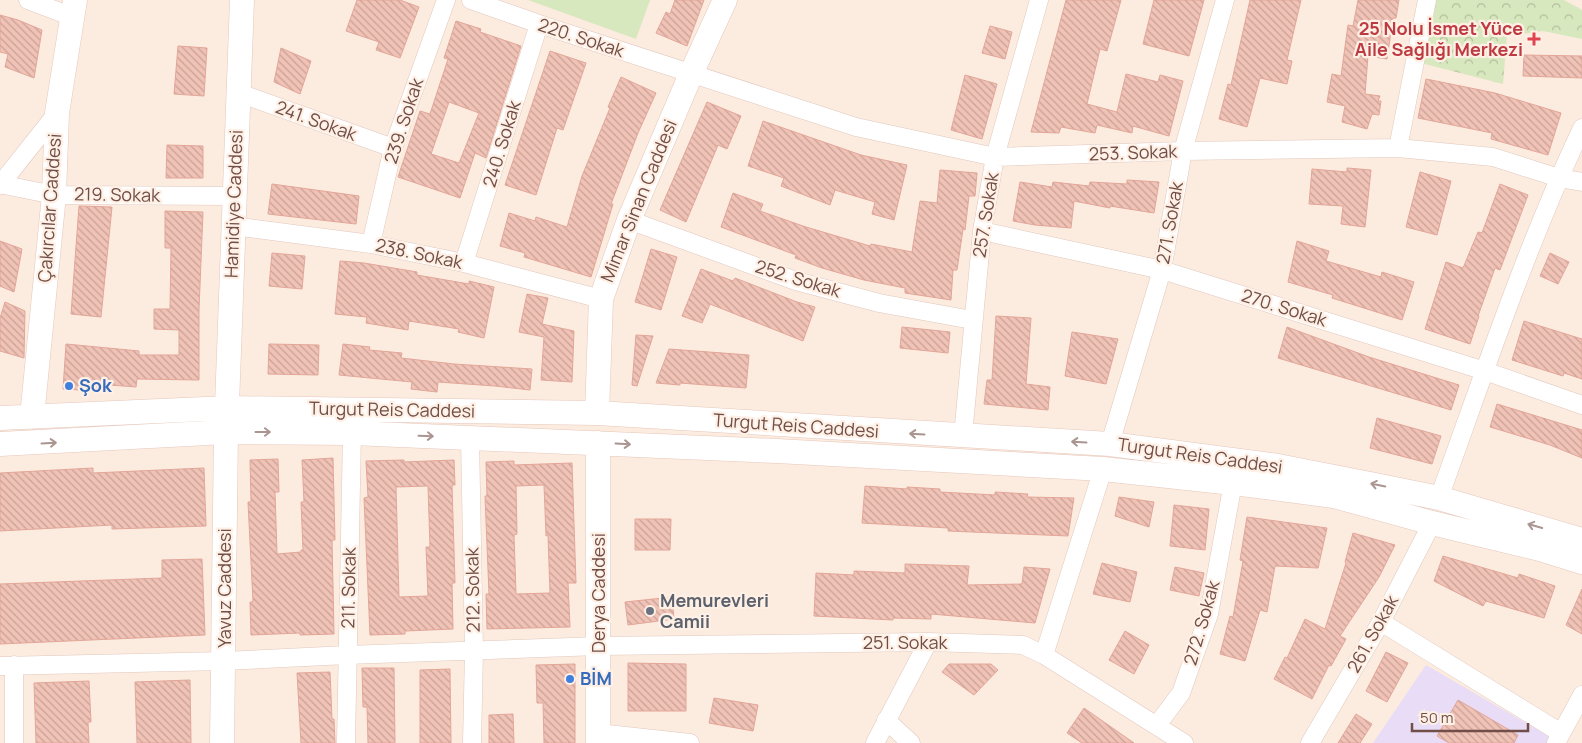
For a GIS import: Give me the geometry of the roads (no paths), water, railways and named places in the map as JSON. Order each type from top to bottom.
[{"type":"main road","name":"Hamidiye Caddesi","points":[[226,432],[242,0]]},
{"type":"main road","name":"Mimar Sinan Caddesi","points":[[597,413],[601,299],[629,220],[691,74],[725,0]]},
{"type":"main road","name":"Çakırcılar Caddesi","points":[[32,417],[54,195],[57,113],[74,8]]},
{"type":"main road","name":"Turgut Reis Caddesi","points":[[0,418],[228,408],[597,413],[1110,444],[1278,466],[1440,498],[1582,540]]},
{"type":"main road","name":"Turgut Reis Caddesi","points":[[0,444],[226,432],[352,433],[598,443],[1103,469],[1334,496],[1432,523],[1540,549],[1582,562]]},
{"type":"main road","name":"Yavuz Caddesi","points":[[222,743],[226,432]]},
{"type":"main road","name":"Derya Caddesi","points":[[598,443],[598,738]]},
{"type":"street","points":[[28,0],[74,8]]},
{"type":"street","name":"239. Sokak","points":[[371,244],[393,148],[446,0]]},
{"type":"street","name":"220. Sokak","points":[[471,0],[691,74]]},
{"type":"street","name":"257. Sokak","points":[[963,436],[972,320],[982,230],[996,156],[1039,0]]},
{"type":"street","name":"271. Sokak","points":[[1110,444],[1162,270],[1183,151],[1225,0]]},
{"type":"street","points":[[1398,148],[1427,0]]},
{"type":"street","name":"240. Sokak","points":[[464,263],[539,24]]},
{"type":"street","name":"253. Sokak","points":[[691,74],[856,128],[996,156],[1398,148],[1493,157],[1559,178],[1582,182]]},
{"type":"street","name":"241. Sokak","points":[[239,93],[393,148]]},
{"type":"street","points":[[0,185],[57,113]]},
{"type":"street","points":[[1440,498],[1484,371],[1559,178],[1582,128]]},
{"type":"street","name":"219. Sokak","points":[[0,185],[54,195],[235,196]]},
{"type":"street","name":"252. Sokak","points":[[629,220],[796,280],[879,303],[972,320]]},
{"type":"street","name":"238. Sokak","points":[[233,226],[371,244],[464,263],[601,299]]},
{"type":"street","name":"270. Sokak","points":[[982,230],[1162,270],[1484,371],[1582,405]]},
{"type":"street","name":"211. Sokak","points":[[346,743],[352,433]]},
{"type":"street","name":"212. Sokak","points":[[470,438],[474,651],[472,743]]},
{"type":"street","points":[[1044,655],[1103,469]]},
{"type":"street","name":"272. Sokak","points":[[1157,725],[1181,693],[1209,614],[1233,483]]},
{"type":"street","name":"261. Sokak","points":[[1310,743],[1382,622],[1432,523]]},
{"type":"street","points":[[1382,622],[1559,738],[1582,695]]},
{"type":"street","points":[[875,743],[928,642]]},
{"type":"street","name":"251. Sokak","points":[[7,666],[224,661],[599,646],[928,642],[1023,645],[1044,655],[1184,743]]},
{"type":"street","points":[[7,666],[14,743]]},
{"type":"street","points":[[886,720],[911,743]]},
{"type":"street","points":[[598,738],[690,743]]},
{"type":"place","name":"25 Nolu İsmet Yüce Aile Sağlığı Merkezi","points":[[1534,39]]},
{"type":"place","name":"Şok","points":[[69,386]]},
{"type":"place","name":"Memurevleri Camii","points":[[650,611]]},
{"type":"place","name":"BİM","points":[[570,679]]}]
